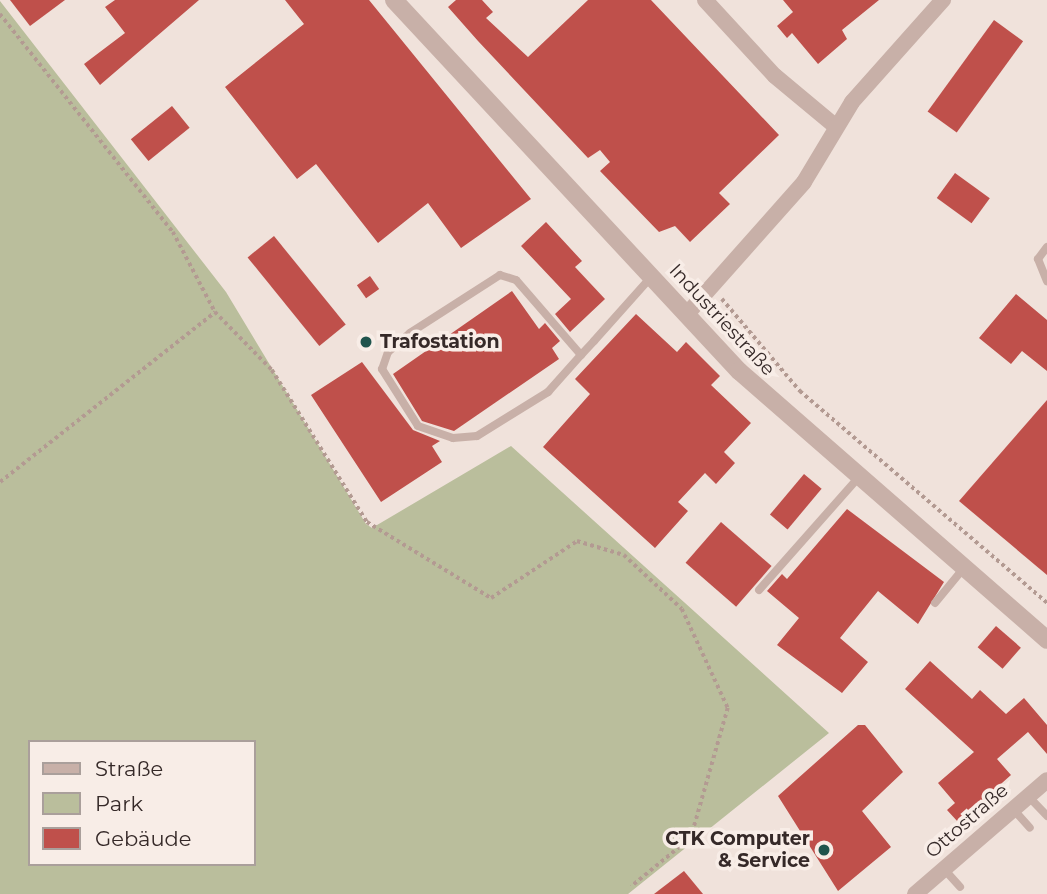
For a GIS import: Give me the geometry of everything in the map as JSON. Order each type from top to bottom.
[{"type":"street","name":"Industriestraße","points":[[394,0],[451,68],[775,406],[1047,640]]},
{"type":"street","points":[[705,0],[775,76],[835,126]]},
{"type":"street","points":[[687,314],[804,181],[835,126],[943,0]]},
{"type":"street","name":"Ottostraße","points":[[915,894],[1047,780]]},
{"type":"lane","points":[[1047,247],[1038,259],[1047,281]]},
{"type":"lane","points":[[581,355],[516,280],[500,275],[410,333],[388,352],[382,369],[412,421],[467,440],[548,392],[652,276]]},
{"type":"lane","points":[[759,590],[858,478]]},
{"type":"lane","points":[[935,603],[963,569]]},
{"type":"lane","points":[[1028,796],[1047,816]]},
{"type":"lane","points":[[1013,809],[1030,828]]},
{"type":"lane","points":[[944,869],[961,887]]},
{"type":"path","points":[[0,14],[173,232],[215,312],[272,370],[367,522],[491,598],[577,541],[624,555],[682,609],[728,709],[691,838],[631,887]]},
{"type":"path","points":[[712,285],[800,391],[1047,603]]},
{"type":"path","points":[[0,482],[215,312]]},
{"type":"green space","points":[[0,1],[226,292],[366,524],[372,528],[511,446],[829,733],[628,894],[0,894]]},
{"type":"building","points":[[10,0],[65,0],[30,26]]},
{"type":"building","points":[[115,0],[199,0],[100,85],[84,64],[125,33],[105,7]]},
{"type":"building","points":[[285,0],[369,0],[531,199],[461,248],[428,203],[378,243],[316,164],[297,179],[225,87],[304,24]]},
{"type":"building","points":[[456,0],[482,0],[493,12],[486,18],[528,57],[588,0],[651,0],[779,135],[719,193],[730,204],[690,242],[675,226],[659,232],[600,171],[610,162],[600,150],[588,158],[448,7]]},
{"type":"building","points":[[783,0],[879,0],[842,30],[847,39],[818,64],[792,33],[787,38],[777,26],[793,12]]},
{"type":"building","points":[[994,20],[1023,41],[957,133],[928,111]]},
{"type":"building","points":[[172,106],[190,128],[148,161],[131,139]]},
{"type":"building","points":[[955,173],[990,198],[972,223],[937,198]]},
{"type":"building","points":[[546,222],[582,261],[575,267],[605,299],[570,332],[555,314],[571,299],[521,246]]},
{"type":"building","points":[[274,236],[346,325],[319,346],[248,257]]},
{"type":"building","points":[[370,276],[379,289],[366,298],[357,285]]},
{"type":"building","points":[[512,291],[539,329],[545,323],[560,341],[552,348],[559,359],[454,431],[422,421],[393,374]]},
{"type":"building","points":[[1016,294],[1047,320],[1047,371],[1022,351],[1011,364],[979,338]]},
{"type":"building","points":[[636,314],[677,352],[686,342],[720,376],[711,385],[751,423],[724,452],[735,463],[716,484],[705,473],[678,502],[688,511],[655,548],[543,447],[590,394],[575,379]]},
{"type":"building","points":[[362,362],[413,430],[440,441],[432,446],[442,462],[381,502],[311,395]]},
{"type":"building","points":[[1047,400],[1047,575],[959,501]]},
{"type":"building","points":[[804,474],[822,489],[788,529],[770,515]]},
{"type":"building","points":[[847,509],[944,582],[918,624],[878,591],[840,638],[868,662],[842,693],[777,645],[799,618],[767,591],[782,574],[787,579]]},
{"type":"building","points":[[721,522],[772,566],[736,607],[686,563]]},
{"type":"building","points":[[996,626],[1021,648],[1003,669],[978,647]]},
{"type":"building","points":[[930,661],[972,699],[980,690],[1006,714],[1024,698],[1047,725],[1047,754],[1028,732],[997,759],[1011,775],[958,822],[947,810],[955,803],[938,783],[974,752],[905,689]]},
{"type":"building","points":[[858,725],[865,725],[903,772],[862,811],[891,847],[838,891],[778,796]]},
{"type":"building","points":[[684,871],[703,894],[654,894]]},
{"type":"place","name":"Trafostation","points":[[366,342]]},
{"type":"place","name":"CTK Computer & Service","points":[[824,850]]}]
